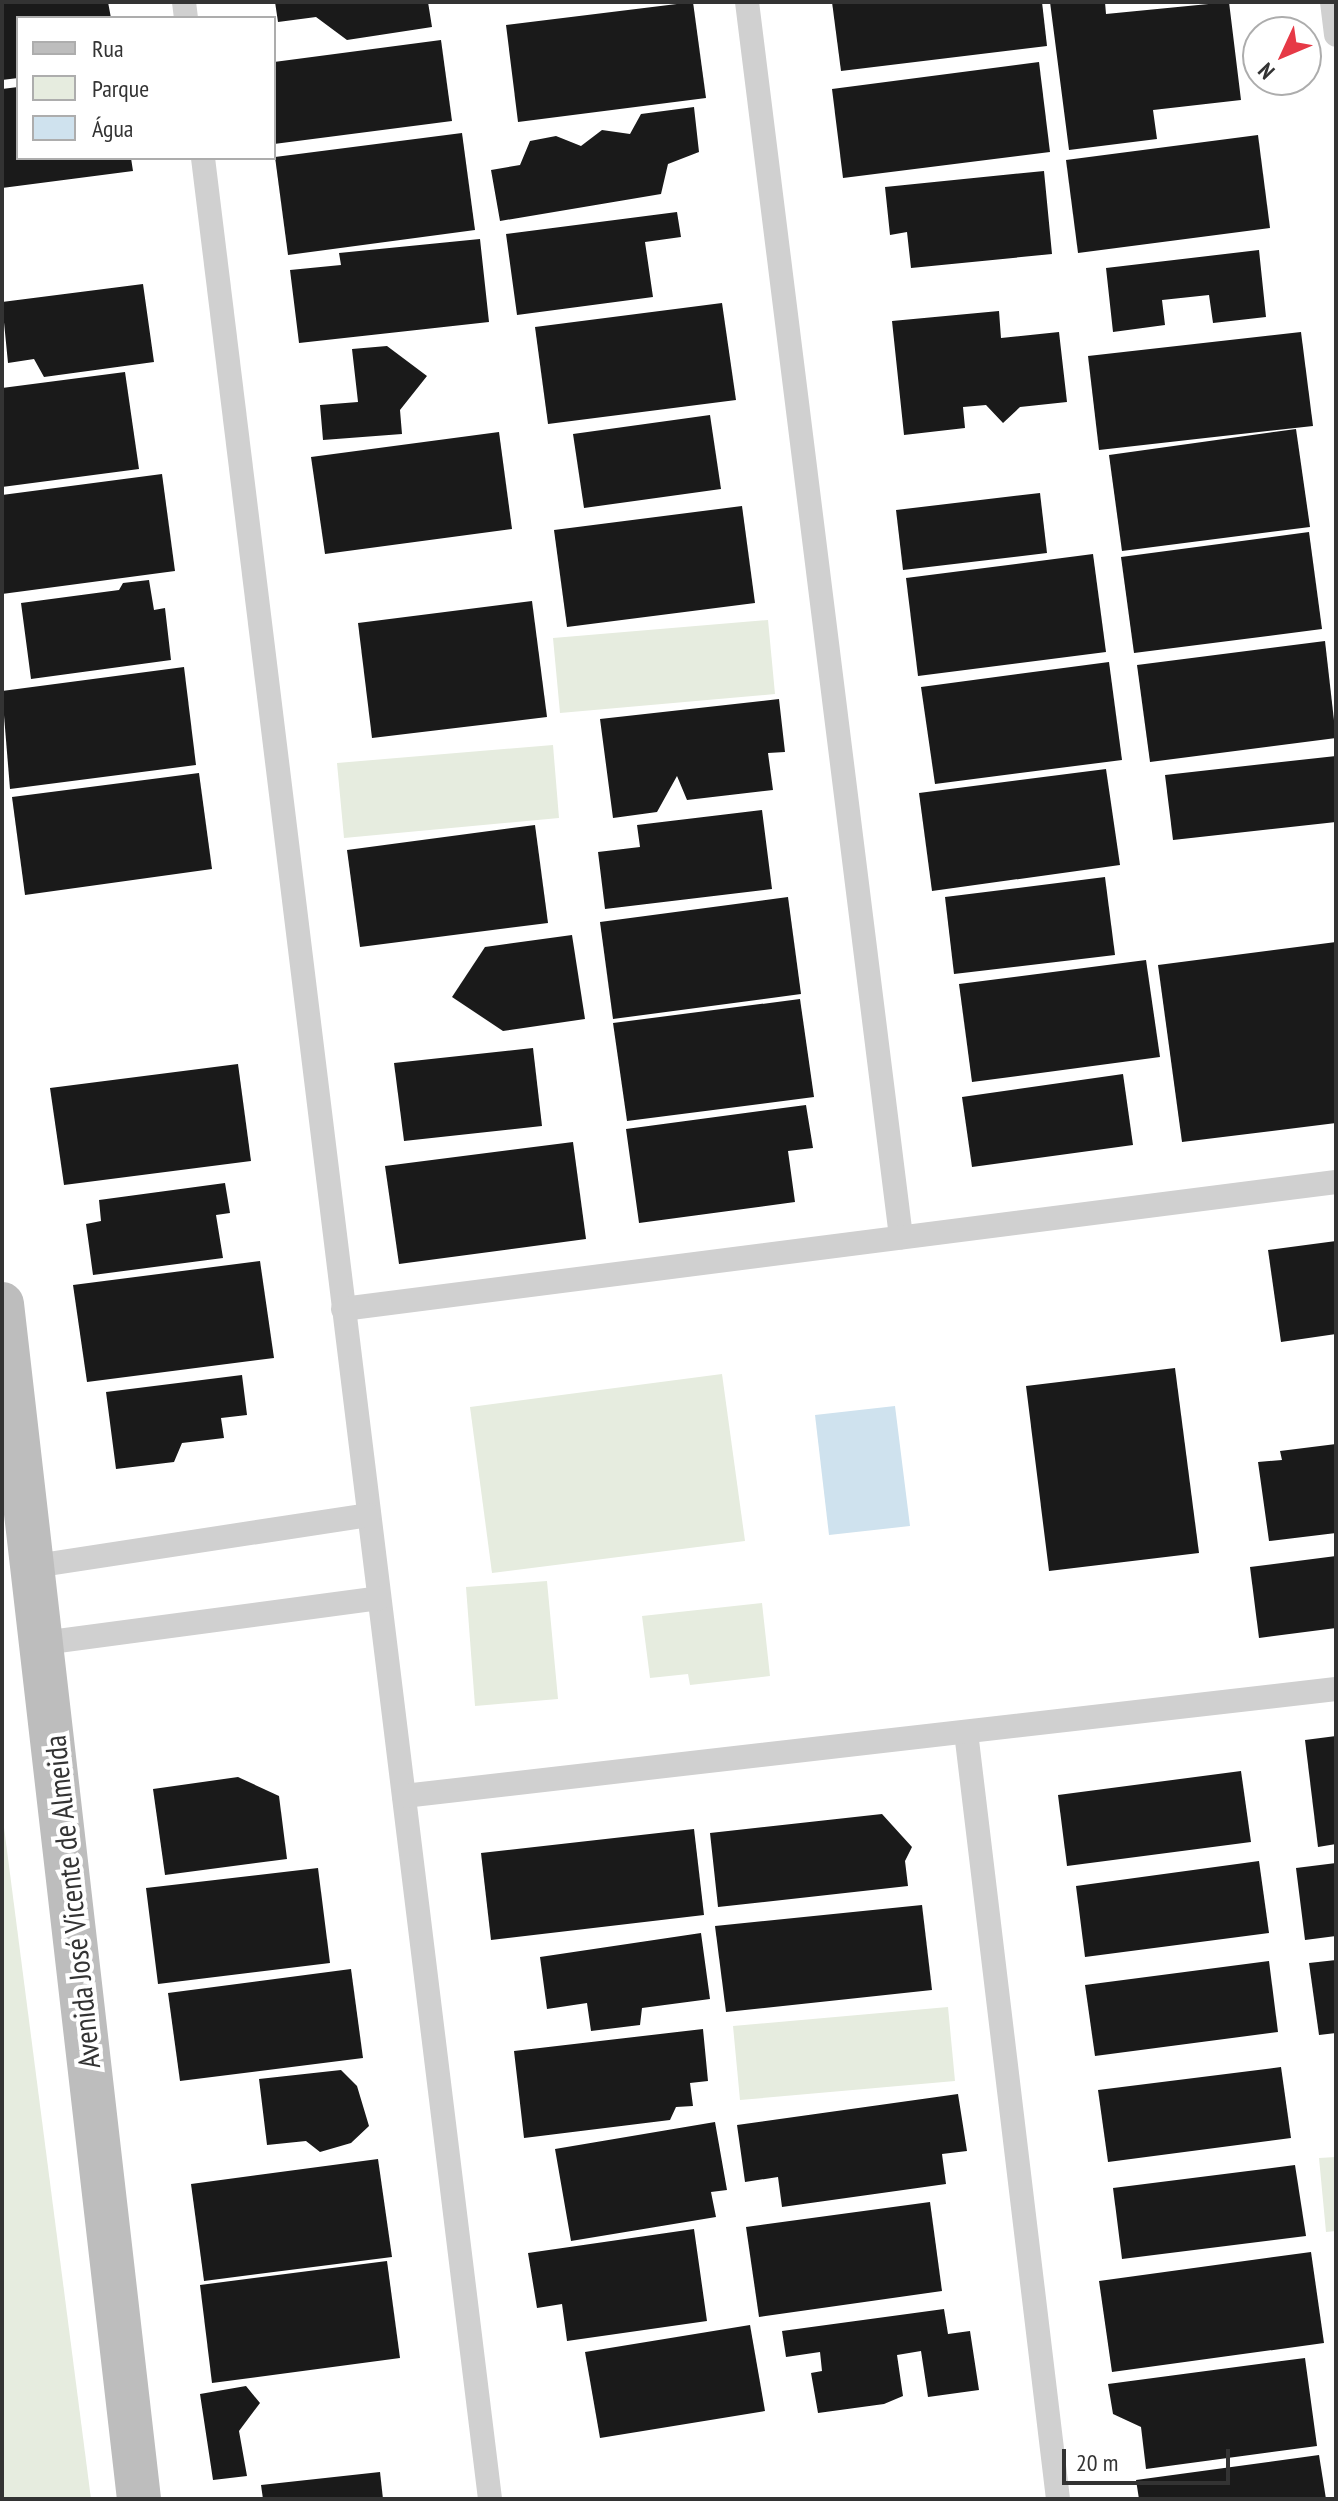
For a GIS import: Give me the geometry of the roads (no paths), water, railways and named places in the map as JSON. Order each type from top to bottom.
[{"type":"street","name":"Avenida José Vicente de Almeida","points":[[2,1304],[35,1566],[139,2499]]},
{"type":"lane","points":[[747,2],[901,1237]]},
{"type":"lane","points":[[1332,2],[1336,35]]},
{"type":"lane","points":[[203,160],[490,2499]]},
{"type":"lane","points":[[343,1309],[1336,1182]]},
{"type":"lane","points":[[35,1566],[368,1515]]},
{"type":"lane","points":[[43,1643],[379,1598]]},
{"type":"lane","points":[[404,1796],[1336,1689]]},
{"type":"lane","points":[[966,1732],[1058,2499]]},
{"type":"water","points":[[895,1406],[910,1526],[829,1535],[815,1415]]}]
